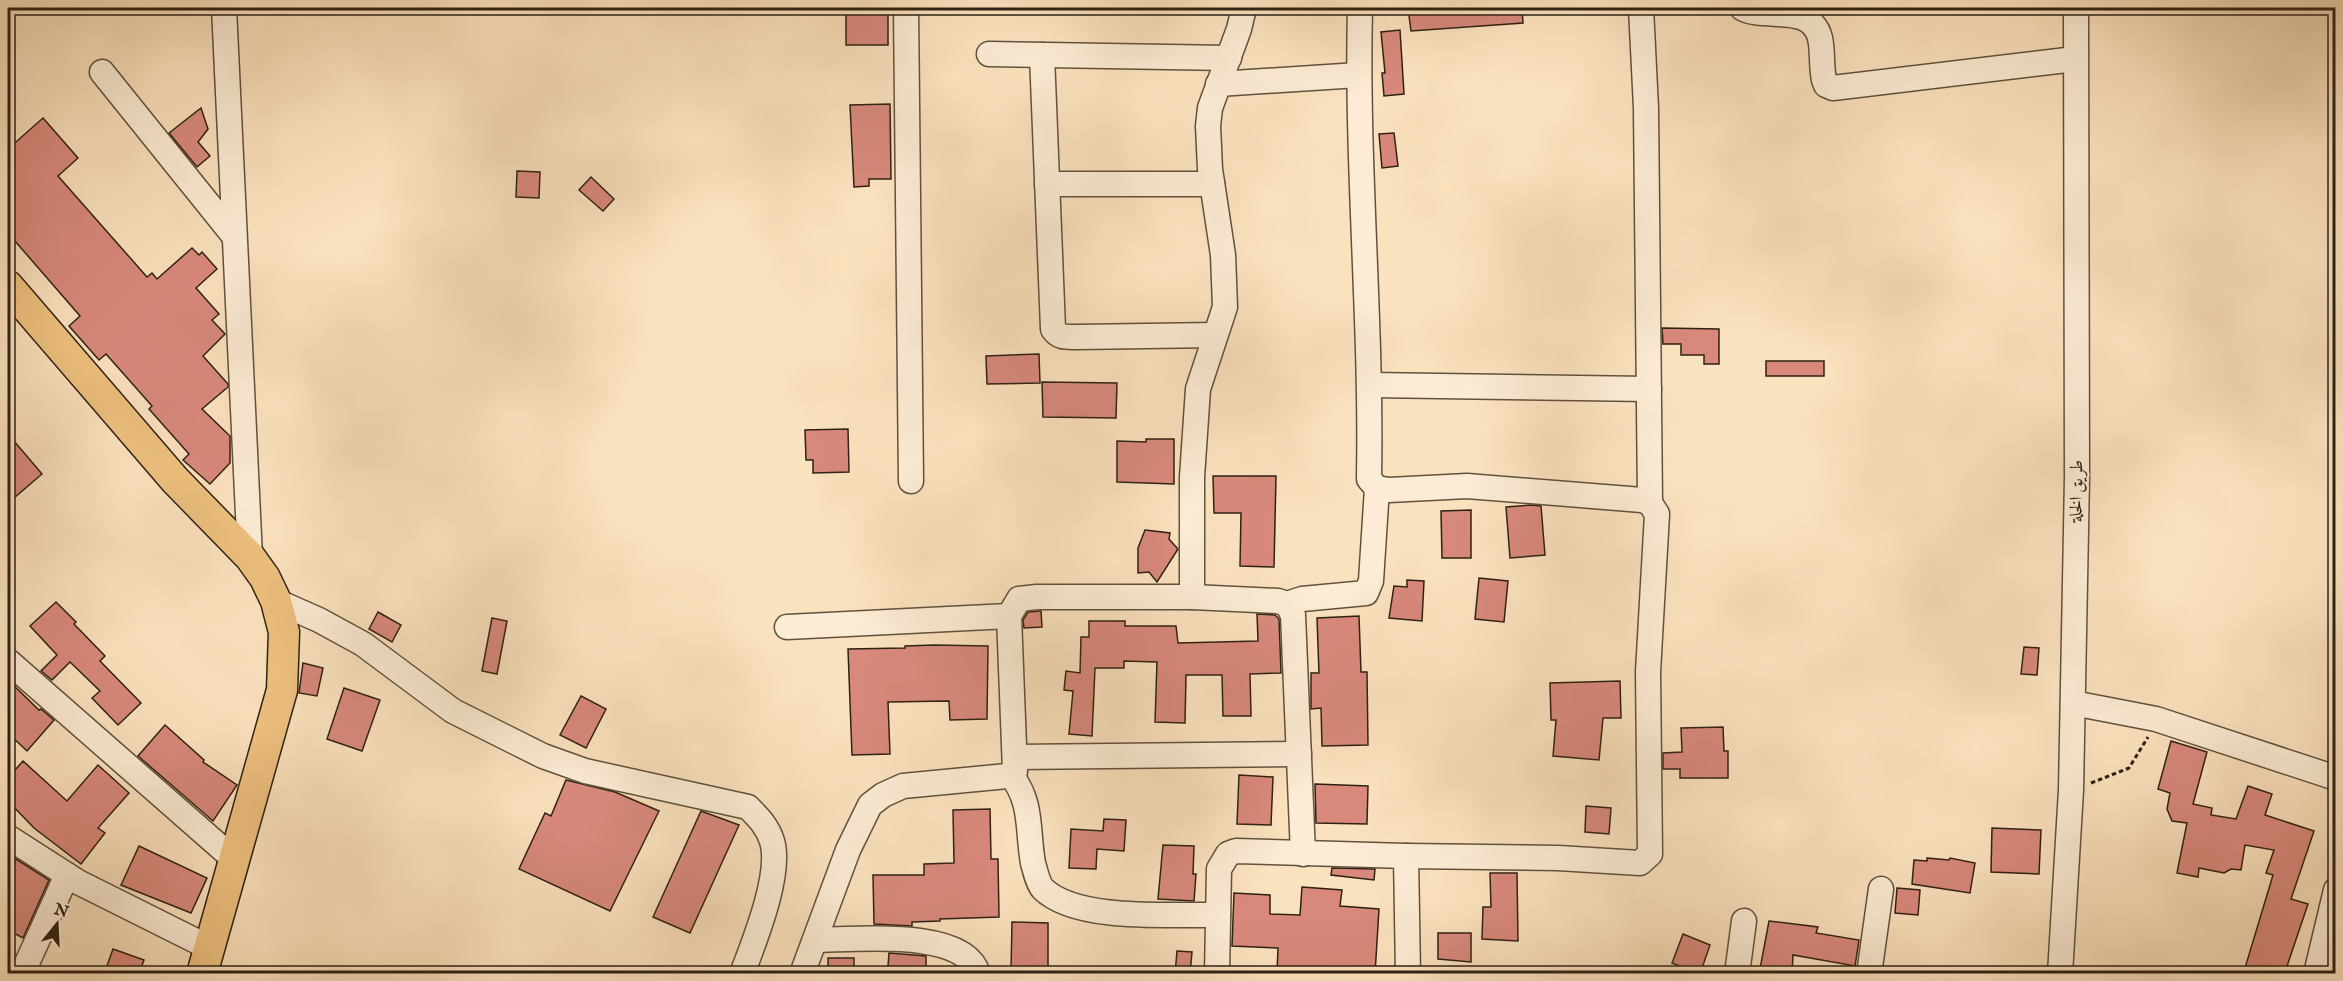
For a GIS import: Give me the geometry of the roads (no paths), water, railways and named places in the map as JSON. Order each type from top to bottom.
[{"type":"main road","points":[[8,286],[175,480],[250,557],[265,578],[276,601],[284,632],[282,690],[206,961]]},
{"type":"street","points":[[224,8],[250,557]]},
{"type":"street","points":[[906,8],[911,481]]},
{"type":"street","points":[[1191,597],[1192,477],[1198,389],[1225,307],[1225,281],[1212,184],[1208,126],[1218,84],[1229,58],[1244,8]]},
{"type":"street","points":[[1218,915],[1097,912],[1059,901],[1041,887],[1033,865],[1029,815],[1014,766],[1010,616],[1019,599],[1037,597],[1191,597],[1278,601],[1287,604],[1302,599],[1366,593],[1370,587],[1377,488],[1369,479],[1371,385],[1358,75],[1360,8]]},
{"type":"street","points":[[1217,974],[1220,868],[1228,854],[1236,851],[1558,858],[1640,863],[1650,854],[1648,672],[1657,514],[1650,503],[1646,108],[1641,8]]},
{"type":"street","points":[[1742,8],[1760,13],[1796,15],[1812,24],[1820,35],[1824,80],[1826,85],[1833,88],[2075,59]]},
{"type":"street","name":"طريق الخلة","points":[[2060,974],[2071,790],[2073,703],[2078,205],[2076,8]]},
{"type":"street","points":[[989,54],[1229,58]]},
{"type":"street","points":[[1042,55],[1053,328],[1059,336],[1215,335]]},
{"type":"street","points":[[102,72],[234,236]]},
{"type":"street","points":[[1218,84],[1358,75]]},
{"type":"street","points":[[1047,184],[1212,184]]},
{"type":"street","points":[[1371,385],[1649,389]]},
{"type":"street","points":[[1377,488],[1467,486],[1650,503]]},
{"type":"street","points":[[276,601],[319,620],[363,644],[453,711],[543,756],[585,771],[748,807],[764,822],[773,844],[773,869],[766,901],[741,974]]},
{"type":"street","points":[[1287,604],[1293,615],[1303,854]]},
{"type":"street","points":[[787,627],[1010,616]]},
{"type":"street","points":[[8,661],[235,860]]},
{"type":"street","points":[[2073,703],[2156,719],[2336,778]]},
{"type":"street","points":[[802,974],[848,850],[870,805],[883,795],[903,786],[1014,766],[1299,754]]},
{"type":"street","points":[[8,837],[206,961]]},
{"type":"street","points":[[1406,856],[1408,974]]},
{"type":"street","points":[[22,974],[67,875]]},
{"type":"street","points":[[1869,974],[1881,889]]},
{"type":"street","points":[[2316,974],[2336,890]]},
{"type":"street","points":[[1737,974],[1744,921]]},
{"type":"street","points":[[815,940],[929,941],[965,955],[976,965],[978,974]]}]
